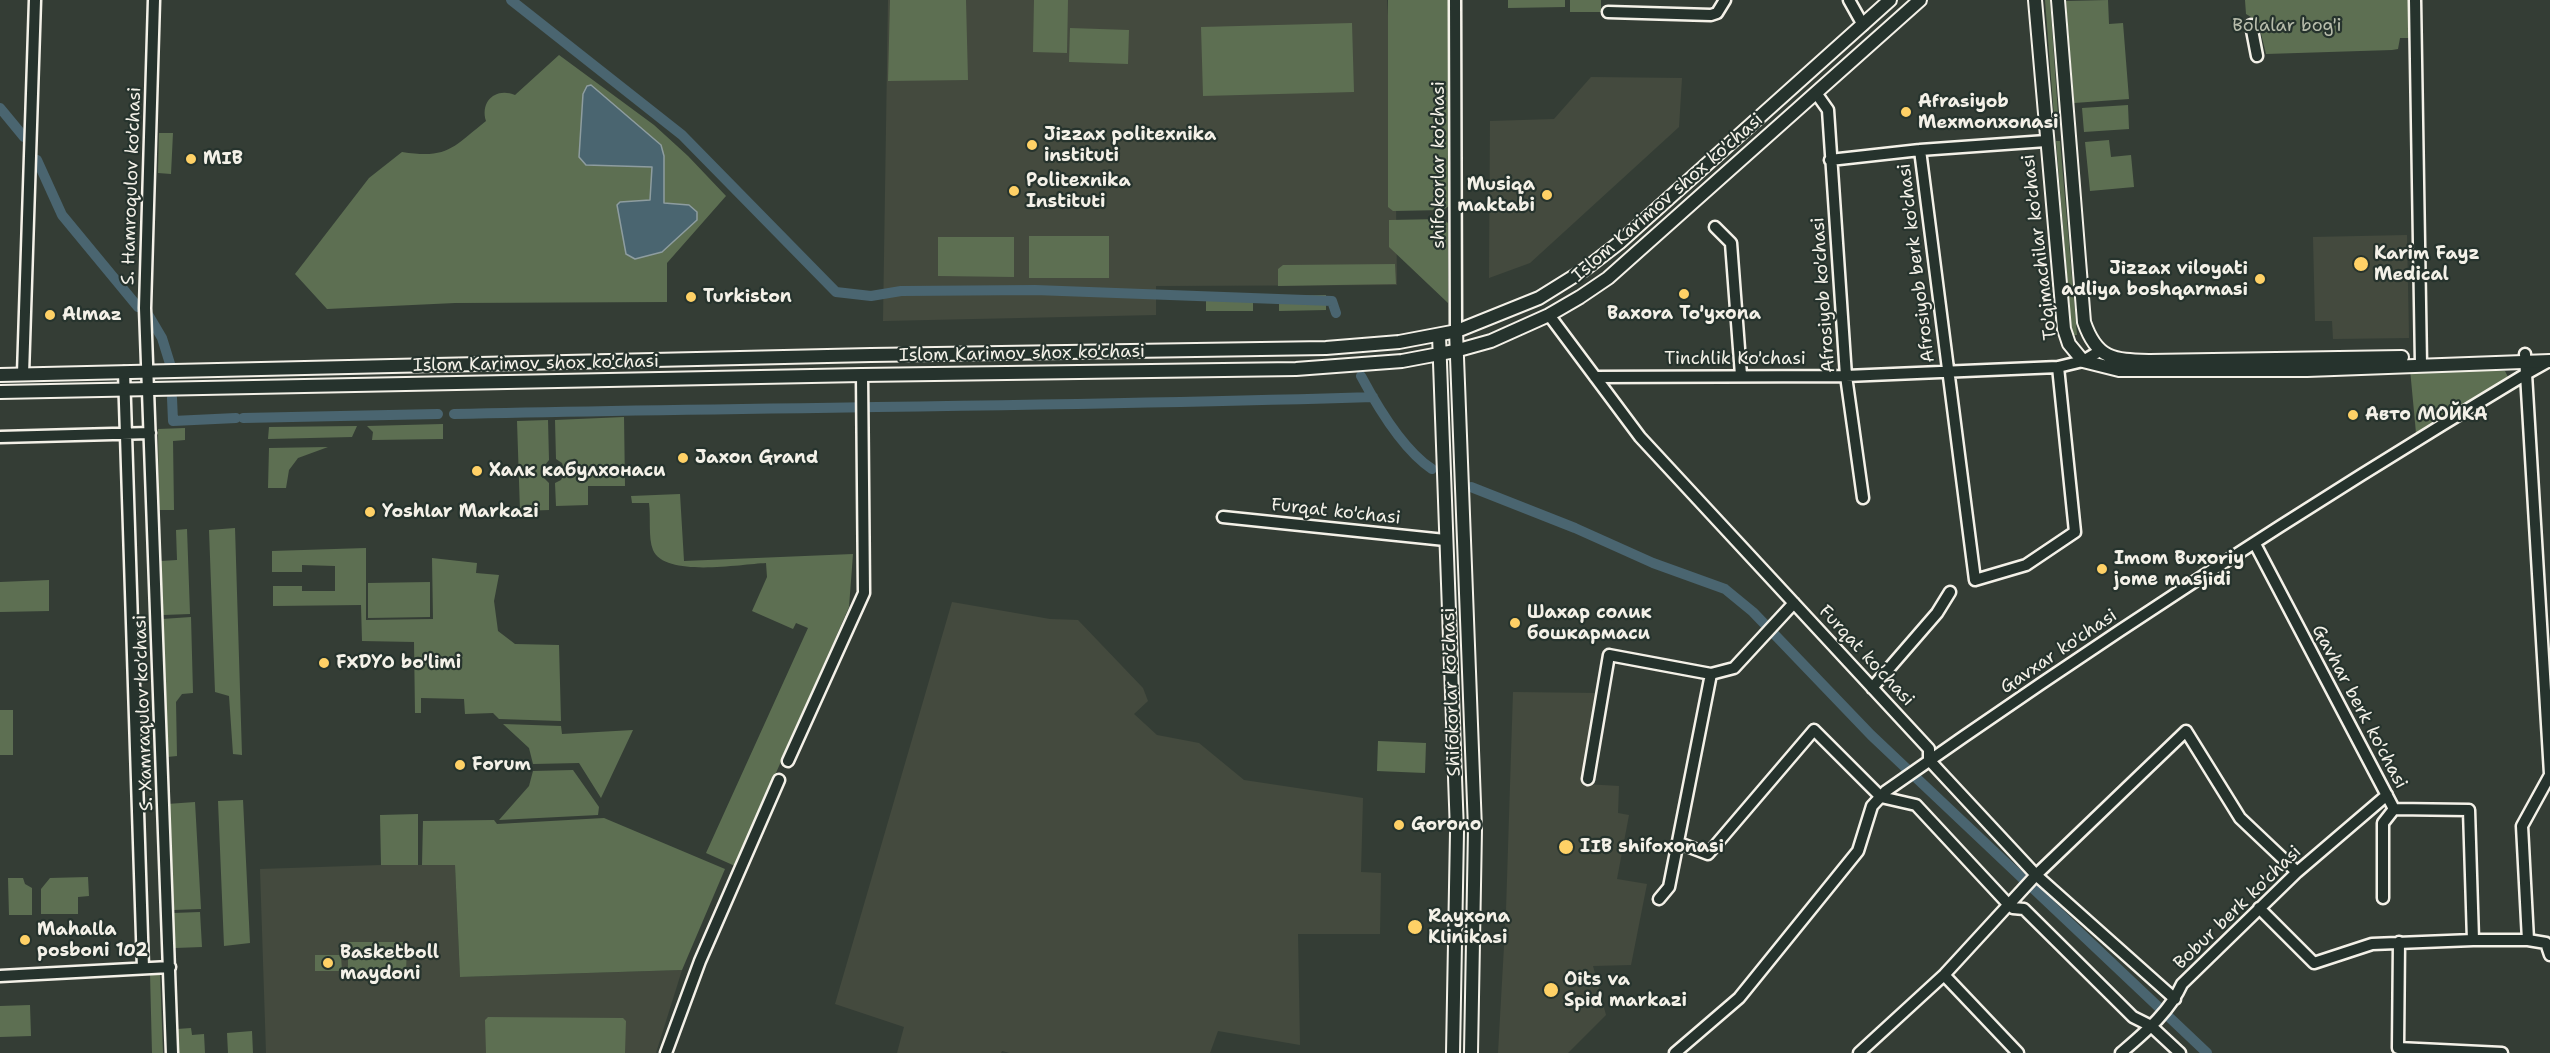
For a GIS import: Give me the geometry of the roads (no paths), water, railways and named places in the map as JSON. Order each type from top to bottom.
[{"type":"main road","name":"Islom Karimov shox ko'chasi","points":[[0,375],[871,355],[1326,348],[1399,342],[1439,335],[1456,331],[1539,298],[1584,270],[1619,243],[1890,0]]},
{"type":"main road","name":"Islom Karimov shox ko'chasi","points":[[0,392],[1296,369],[1391,362],[1455,351],[1491,341],[1549,315],[1608,278],[1920,0]]},
{"type":"main road","name":"To'qimachilar ko'chasi","points":[[2034,0],[2064,329],[2069,344],[2083,361]]},
{"type":"main road","name":"To'qimachilar ko'chasi","points":[[2058,0],[2084,322],[2089,336],[2100,351]]},
{"type":"main road","points":[[2046,143],[2048,139],[2060,134],[2070,142]]},
{"type":"main road","name":"Shifokorlar ko'chasi","points":[[1456,331],[1474,829],[1471,1053]]},
{"type":"main road","name":"Shifokorlar ko'chasi","points":[[1439,335],[1456,832],[1453,1053]]},
{"type":"main road","points":[[2100,351],[2121,360],[2150,361],[2421,360],[2525,363],[2550,361]]},
{"type":"main road","points":[[2525,363],[2550,353]]},
{"type":"main road","points":[[2083,361],[2119,370],[2307,370],[2421,360]]},
{"type":"street","points":[[23,374],[35,0]]},
{"type":"street","name":"S. Hamroqulov ko'chasi","points":[[148,372],[145,309],[154,0]]},
{"type":"street","name":"shifokorlar ko'chasi","points":[[1455,0],[1456,331]]},
{"type":"street","points":[[1608,12],[1711,15],[1717,13],[1725,0]]},
{"type":"street","points":[[1849,0],[1863,25]]},
{"type":"street","points":[[2415,0],[2421,360]]},
{"type":"street","points":[[2251,25],[2256,57]]},
{"type":"street","name":"Afrosiyob ko'chasi","points":[[1816,93],[1828,110],[1846,376],[1863,498]]},
{"type":"street","points":[[1830,160],[1920,150],[2046,143]]},
{"type":"street","name":"Afrosiyob berk ko'chasi","points":[[1920,150],[1947,372],[1975,580],[2026,565],[2075,532],[2058,367],[1947,372]]},
{"type":"street","points":[[1715,227],[1731,243],[1741,375]]},
{"type":"street","name":"Furqat ko'chasi","points":[[1549,315],[1640,437],[1929,749],[1929,760],[2037,874],[2175,999]]},
{"type":"street","points":[[2058,367],[2083,361],[2100,351]]},
{"type":"street","points":[[2525,363],[2550,774],[2522,826],[2528,940]]},
{"type":"street","name":"Gavxar ko'chasi","points":[[1675,1053],[1739,999],[1858,851],[1872,806],[1895,784],[2155,607],[2254,544],[2525,363]]},
{"type":"street","points":[[124,372],[143,968]]},
{"type":"street","name":"S. Xamraqulov ko'chasi","points":[[148,372],[172,1053]]},
{"type":"street","name":"Tinchlik Ko'chasi","points":[[1595,377],[1846,376],[1947,372]]},
{"type":"street","points":[[788,761],[864,593],[862,375]]},
{"type":"street","points":[[0,437],[150,433]]},
{"type":"street","name":"Furqat ko'chasi","points":[[1223,517],[1445,540]]},
{"type":"street","name":"Gavhar berk ko'chasi","points":[[2254,544],[2394,809],[2469,810],[2473,940]]},
{"type":"street","points":[[1872,688],[1937,613],[1950,592]]},
{"type":"street","points":[[1588,779],[1609,655],[1711,674],[1734,668],[1794,603]]},
{"type":"street","points":[[1659,899],[1669,887],[1711,674]]},
{"type":"street","points":[[1678,843],[1708,854],[1814,730],[1881,797],[1916,805],[2013,908],[2024,909],[2133,1017],[2151,1026],[2180,1053]]},
{"type":"street","points":[[1859,1053],[1944,975],[2037,874],[2186,731],[2240,818],[2297,872]]},
{"type":"street","points":[[666,1053],[700,961],[779,780]]},
{"type":"street","name":"Bobur berk ko'chasi","points":[[2121,1053],[2151,1026],[2175,999],[2182,984],[2259,908],[2297,872],[2387,795]]},
{"type":"street","points":[[2383,898],[2383,823],[2394,809]]},
{"type":"street","points":[[2259,908],[2314,963],[2372,944],[2399,942],[2528,940],[2546,943],[2550,955]]},
{"type":"street","points":[[2399,942],[2398,1048],[2502,1053]]},
{"type":"street","points":[[0,976],[170,967]]},
{"type":"street","points":[[1944,975],[2018,1053]]},
{"type":"water","points":[[591,85],[661,145],[664,156],[664,203],[689,205],[697,212],[697,220],[662,252],[635,259],[626,254],[617,205],[620,202],[650,200],[652,167],[586,165],[579,157],[583,94],[587,86]]},
{"type":"waterway","points":[[511,0],[682,135],[836,292],[871,296],[901,291],[1035,290],[1332,301],[1336,313]]},
{"type":"waterway","points":[[0,108],[24,137]]},
{"type":"waterway","points":[[37,160],[62,215],[138,307]]},
{"type":"waterway","points":[[149,316],[162,338],[171,367]]},
{"type":"waterway","points":[[1361,376],[1401,439],[1421,461],[1432,469]]},
{"type":"waterway","points":[[454,414],[1373,397]]},
{"type":"waterway","points":[[172,398],[173,421],[236,418]]},
{"type":"waterway","points":[[243,418],[438,414]]},
{"type":"waterway","points":[[1471,487],[1575,528],[1653,563],[1725,589],[1753,612],[1871,735],[2207,1053]]},
{"type":"place","name":"Afrasiyob Mexmonxonasi","points":[[1906,112]]},
{"type":"place","name":"Jizzax politexnika instituti","points":[[1032,145]]},
{"type":"place","name":"MIB","points":[[191,159]]},
{"type":"place","name":"Politexnika Instituti","points":[[1014,191]]},
{"type":"place","name":"Musiqa maktabi","points":[[1547,195]]},
{"type":"place","name":"Karim Fayz Medical","points":[[2361,264]]},
{"type":"place","name":"Jizzax viloyati adliya boshqarmasi","points":[[2260,279]]},
{"type":"place","name":"Baxora To'yxona","points":[[1684,294]]},
{"type":"place","name":"Turkiston","points":[[691,297]]},
{"type":"place","name":"Almaz","points":[[50,315]]},
{"type":"place","name":"Авто МОЙКА","points":[[2353,415]]},
{"type":"place","name":"Jaxon Grand","points":[[683,458]]},
{"type":"place","name":"Халк кабулхонаси","points":[[477,471]]},
{"type":"place","name":"Yoshlar Markazi","points":[[370,512]]},
{"type":"place","name":"Imom Buxoriy jome masjidi","points":[[2102,569]]},
{"type":"place","name":"Шахар солик бошкармаси","points":[[1515,623]]},
{"type":"place","name":"FXDYO bo'limi","points":[[324,663]]},
{"type":"place","name":"Forum","points":[[460,765]]},
{"type":"place","name":"Gorono","points":[[1399,825]]},
{"type":"place","name":"IIB shifoxonasi","points":[[1566,847]]},
{"type":"place","name":"Rayxona Klinikasi","points":[[1415,927]]},
{"type":"place","name":"Mahalla posboni 102","points":[[25,940]]},
{"type":"place","name":"Basketboll maydoni","points":[[328,963]]},
{"type":"place","name":"Oits va Spid markazi","points":[[1551,990]]},
{"type":"park label","name":"Bolalar bog'i","points":[[2287,26]]}]
